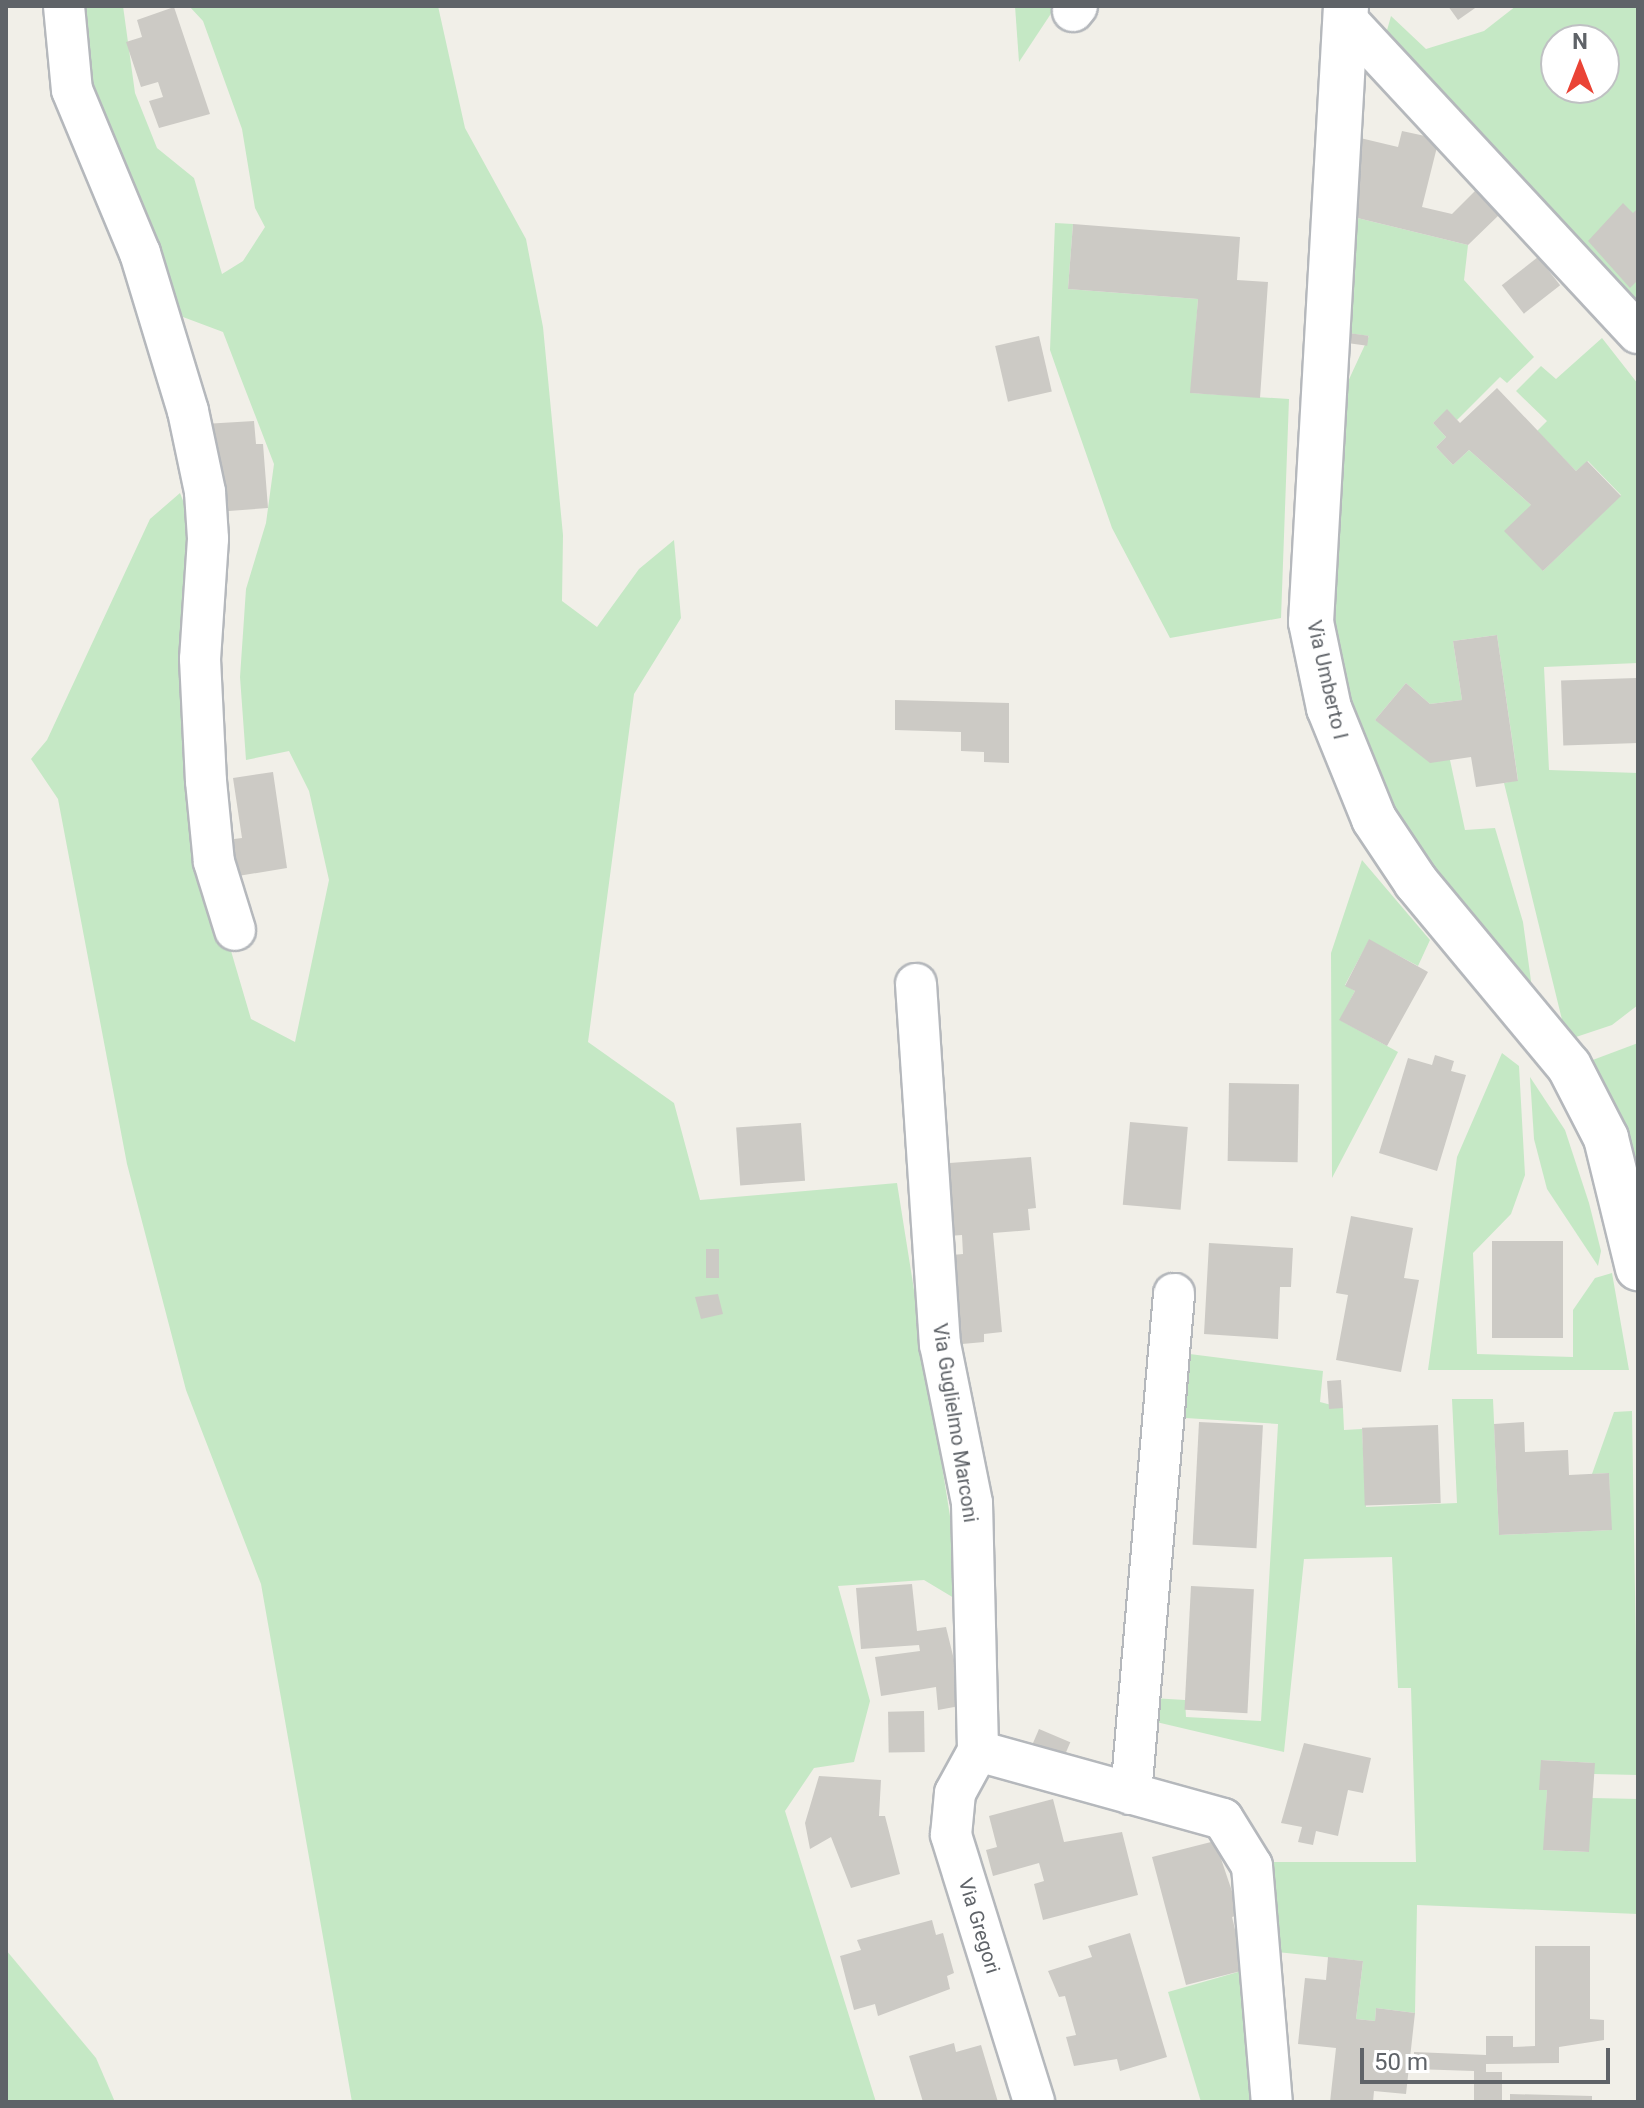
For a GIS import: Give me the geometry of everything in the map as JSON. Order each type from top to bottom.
[{"type":"main road","name":"Via Umberto I","points":[[1346,12],[1311,622],[1329,708],[1374,819],[1416,882],[1569,1066],[1606,1138],[1638,1268]]},
{"type":"street","points":[[64,6],[72,90],[140,253],[184,397],[205,492],[208,539],[200,659],[206,781],[214,862],[235,930]]},
{"type":"street","points":[[1346,12],[1638,333]]},
{"type":"street","name":"Via Guglielmo Marconi","points":[[916,984],[940,1344],[972,1503],[978,1751]]},
{"type":"street","points":[[1131,1794],[1174,1294]]},
{"type":"street","points":[[978,1751],[1223,1819],[1252,1866],[1272,2102]]},
{"type":"street","name":"Via Gregori","points":[[978,1751],[955,1793],[951,1835],[1034,2102]]},
{"type":"green space","points":[[79,6],[123,6],[135,93],[157,148],[194,178],[222,274],[243,261],[265,227],[255,208],[242,129],[203,21],[189,6],[438,6],[465,128],[526,239],[543,327],[563,535],[562,601],[597,627],[639,569],[674,540],[681,618],[634,694],[588,1042],[674,1103],[700,1200],[897,1183],[964,1604],[924,1580],[838,1586],[870,1701],[854,1762],[814,1768],[785,1811],[876,2102],[352,2102],[261,1584],[186,1390],[127,1164],[58,799],[31,759],[47,740],[150,519],[180,493],[196,534],[204,859],[251,1019],[295,1042],[329,880],[309,791],[289,751],[246,760],[240,677],[246,589],[266,523],[274,464],[223,332],[183,317],[121,187],[84,82]]},
{"type":"green space","points":[[1015,6],[1056,6],[1019,62]]},
{"type":"green space","points":[[1516,6],[1638,6],[1638,311],[1384,41],[1391,16],[1426,49],[1484,31]]},
{"type":"green space","points":[[1337,213],[1468,245],[1464,280],[1534,357],[1507,383],[1500,377],[1457,420],[1447,410],[1433,423],[1446,437],[1436,447],[1453,465],[1469,450],[1531,505],[1543,571],[1621,495],[1588,461],[1576,471],[1537,431],[1547,421],[1516,391],[1541,366],[1556,379],[1602,338],[1638,384],[1638,663],[1544,667],[1549,770],[1638,773],[1638,1005],[1612,1025],[1567,1040],[1504,783],[1518,780],[1497,635],[1453,641],[1462,700],[1430,704],[1406,683],[1375,720],[1450,760],[1465,830],[1495,828],[1523,922],[1534,1003],[1407,847],[1332,687],[1333,414],[1369,336],[1327,330]]},
{"type":"green space","points":[[1055,223],[1073,224],[1068,289],[1198,299],[1191,393],[1289,399],[1281,618],[1170,638],[1112,528],[1050,350]]},
{"type":"green space","points":[[1362,860],[1430,940],[1418,966],[1369,940],[1345,985],[1355,991],[1340,1020],[1398,1052],[1332,1178],[1331,953]]},
{"type":"green space","points":[[1638,1043],[1638,1211],[1590,1061]]},
{"type":"green space","points":[[1502,1053],[1519,1066],[1525,1175],[1511,1214],[1473,1253],[1477,1354],[1573,1357],[1573,1310],[1595,1278],[1612,1273],[1629,1370],[1428,1370],[1457,1157]]},
{"type":"green space","points":[[1530,1077],[1565,1130],[1601,1251],[1598,1266],[1547,1189],[1534,1139]]},
{"type":"green space","points":[[1174,1352],[1323,1371],[1320,1402],[1343,1408],[1344,1430],[1362,1429],[1366,1507],[1457,1503],[1452,1399],[1493,1399],[1499,1535],[1611,1530],[1609,1473],[1592,1474],[1614,1412],[1632,1411],[1638,1775],[1594,1774],[1594,1763],[1542,1760],[1540,1790],[1547,1790],[1544,1850],[1588,1852],[1592,1798],[1638,1799],[1638,1914],[1417,1905],[1415,2013],[1376,2008],[1375,2021],[1356,2019],[1363,1961],[1277,1952],[1272,1862],[1416,1862],[1411,1688],[1398,1688],[1392,1557],[1304,1559],[1284,1752],[1152,1721],[1152,1698],[1185,1700],[1186,1717],[1261,1721],[1278,1424],[1170,1417]]},
{"type":"green space","points":[[6,1950],[96,2058],[115,2102],[6,2102]]},
{"type":"green space","points":[[1245,1970],[1255,2102],[1201,2102],[1168,1992]]},
{"type":"building","points":[[1448,6],[1478,6],[1458,20]]},
{"type":"building","points":[[174,7],[210,114],[159,128],[149,101],[163,97],[158,82],[141,87],[126,42],[142,37],[137,20]]},
{"type":"building","points":[[1402,131],[1439,139],[1422,207],[1452,214],[1478,188],[1500,214],[1468,245],[1337,213],[1356,137],[1398,147]]},
{"type":"building","points":[[1623,203],[1633,213],[1638,208],[1638,280],[1630,288],[1588,241]]},
{"type":"building","points":[[1073,224],[1240,237],[1237,280],[1268,282],[1260,398],[1190,393],[1198,299],[1068,289]]},
{"type":"building","points":[[1538,257],[1560,285],[1524,314],[1502,285]]},
{"type":"building","points":[[1327,330],[1369,336],[1367,346],[1326,340]]},
{"type":"building","points":[[1039,336],[1052,392],[1008,402],[995,346]]},
{"type":"building","points":[[1497,388],[1576,471],[1587,461],[1621,496],[1543,571],[1504,531],[1531,505],[1469,450],[1453,465],[1436,447],[1446,437],[1433,423],[1447,409],[1460,423]]},
{"type":"building","points":[[254,421],[256,444],[263,444],[268,508],[215,512],[204,424]]},
{"type":"building","points":[[1497,635],[1518,781],[1476,787],[1471,757],[1430,763],[1375,720],[1406,683],[1430,704],[1462,700],[1453,641]]},
{"type":"building","points":[[1636,678],[1638,743],[1563,746],[1561,681]]},
{"type":"building","points":[[895,700],[1009,703],[1009,763],[984,762],[984,752],[961,751],[961,732],[895,730]]},
{"type":"building","points":[[273,772],[287,868],[232,877],[226,840],[242,838],[233,778]]},
{"type":"building","points":[[1369,939],[1428,972],[1387,1046],[1339,1020],[1355,991],[1345,986]]},
{"type":"building","points":[[1435,1055],[1454,1061],[1451,1071],[1466,1075],[1437,1171],[1379,1153],[1408,1058],[1432,1065]]},
{"type":"building","points":[[1229,1083],[1299,1084],[1298,1162],[1228,1161]]},
{"type":"building","points":[[1130,1122],[1188,1127],[1181,1210],[1123,1205]]},
{"type":"building","points":[[801,1123],[805,1181],[740,1185],[736,1128]]},
{"type":"building","points":[[1031,1157],[1036,1208],[1028,1209],[1030,1230],[993,1233],[1002,1332],[984,1334],[984,1342],[951,1345],[941,1256],[963,1254],[962,1235],[948,1236],[936,1164]]},
{"type":"building","points":[[1351,1216],[1413,1228],[1404,1278],[1419,1280],[1401,1372],[1336,1360],[1348,1295],[1336,1293]]},
{"type":"building","points":[[1492,1241],[1563,1241],[1563,1338],[1492,1338]]},
{"type":"building","points":[[1209,1243],[1293,1248],[1291,1287],[1280,1287],[1278,1339],[1204,1334]]},
{"type":"building","points":[[706,1249],[719,1249],[719,1278],[706,1278]]},
{"type":"building","points":[[718,1294],[723,1314],[701,1319],[695,1297]]},
{"type":"building","points":[[1341,1380],[1343,1408],[1329,1409],[1327,1381]]},
{"type":"building","points":[[1199,1422],[1263,1425],[1256,1548],[1193,1545]]},
{"type":"building","points":[[1524,1422],[1525,1452],[1568,1450],[1569,1475],[1609,1473],[1612,1530],[1499,1535],[1494,1424]]},
{"type":"building","points":[[1438,1425],[1441,1503],[1365,1506],[1362,1428]]},
{"type":"building","points":[[912,1584],[917,1631],[946,1627],[965,1705],[938,1710],[936,1687],[881,1696],[875,1657],[920,1651],[919,1645],[861,1649],[856,1588]]},
{"type":"building","points":[[1191,1586],[1254,1589],[1247,1713],[1185,1710]]},
{"type":"building","points":[[924,1711],[925,1752],[889,1753],[888,1712]]},
{"type":"building","points":[[1039,1729],[1070,1742],[1063,1759],[1032,1746]]},
{"type":"building","points":[[1304,1743],[1371,1758],[1363,1793],[1348,1790],[1338,1836],[1316,1831],[1313,1845],[1298,1842],[1302,1827],[1281,1823]]},
{"type":"building","points":[[1541,1760],[1595,1763],[1589,1852],[1543,1850],[1547,1790],[1539,1790]]},
{"type":"building","points":[[819,1776],[881,1780],[879,1816],[885,1816],[900,1874],[851,1888],[831,1837],[810,1849],[805,1823]]},
{"type":"building","points":[[1053,1799],[1064,1842],[1122,1832],[1138,1895],[1043,1920],[1034,1884],[1044,1881],[1039,1863],[993,1876],[986,1850],[997,1847],[989,1816]]},
{"type":"building","points":[[1215,1841],[1240,1915],[1232,1917],[1245,1970],[1186,1985],[1152,1857]]},
{"type":"building","points":[[932,1920],[936,1935],[943,1933],[954,1973],[947,1976],[950,1989],[878,2016],[875,2004],[854,2010],[840,1956],[861,1950],[857,1940]]},
{"type":"building","points":[[1130,1933],[1167,2057],[1120,2071],[1117,2059],[1074,2066],[1066,2037],[1076,2035],[1065,1996],[1059,1997],[1048,1971],[1092,1957],[1088,1946]]},
{"type":"building","points":[[1535,1946],[1590,1946],[1590,2019],[1604,2020],[1604,2040],[1559,2047],[1559,2063],[1486,2064],[1486,2072],[1502,2072],[1502,2102],[1474,2102],[1474,2071],[1414,2069],[1414,2052],[1486,2055],[1486,2036],[1513,2036],[1513,2047],[1535,2046]]},
{"type":"building","points":[[1328,1957],[1363,1961],[1356,2019],[1375,2021],[1376,2008],[1415,2013],[1406,2094],[1374,2091],[1373,2102],[1330,2102],[1336,2048],[1298,2044],[1305,1978],[1326,1980]]},
{"type":"building","points":[[954,2043],[956,2052],[981,2045],[998,2102],[923,2102],[909,2056]]},
{"type":"building","points":[[1510,2094],[1592,2096],[1592,2102],[1510,2102]]}]
